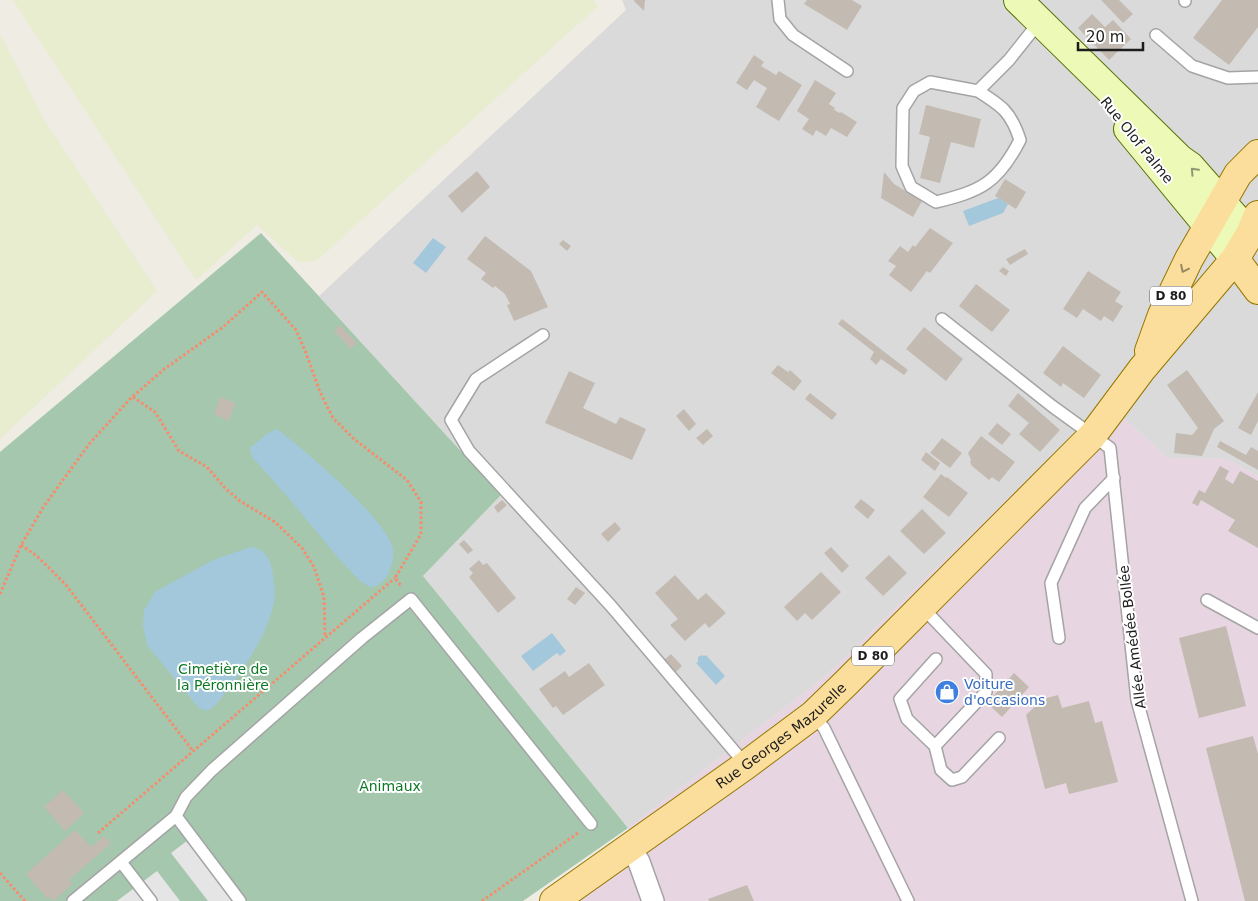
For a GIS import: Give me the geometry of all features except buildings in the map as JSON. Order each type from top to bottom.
[{"type":"main road","name":"Rue Olof Palme","points":[[1018,0],[1180,159],[1190,166],[1222,202],[1255,231]]},
{"type":"main road","name":"Rue Olof Palme","points":[[1040,21],[1235,259]]},
{"type":"main road","name":"D 80","points":[[1142,369],[1162,314],[1189,259],[1238,174],[1258,154]]},
{"type":"main road","name":"D 80","points":[[1092,436],[1142,369],[1235,259],[1255,231]]},
{"type":"main road","points":[[1235,259],[1258,290]]},
{"type":"main road","name":"Rue Georges Mazurelle","points":[[554,901],[746,765],[813,715],[1092,436]]},
{"type":"street","points":[[630,847],[639,862],[653,901]]},
{"type":"lane","points":[[778,0],[780,19],[793,35],[846,71]]},
{"type":"lane","points":[[978,91],[1009,60],[1040,21]]},
{"type":"lane","points":[[1156,35],[1192,66],[1228,78],[1258,77]]},
{"type":"lane","points":[[930,82],[978,91],[999,104],[1014,122],[1020,140],[1010,160],[990,182],[963,195],[936,202],[911,187],[902,166],[903,108],[914,91],[930,82]]},
{"type":"lane","name":"Allée Amédée Bollée","points":[[942,319],[1110,448],[1137,700],[1192,901]]},
{"type":"lane","points":[[543,334],[476,379],[451,420],[469,451],[611,606],[746,765]]},
{"type":"lane","points":[[1059,638],[1051,583],[1085,508],[1114,478]]},
{"type":"lane","points":[[73,901],[176,816],[186,797],[212,770],[362,638],[411,599],[591,824]]},
{"type":"lane","points":[[1207,600],[1258,628]]},
{"type":"lane","points":[[922,607],[986,674],[986,692],[935,746]]},
{"type":"lane","points":[[936,659],[900,699],[907,719],[935,746],[941,770],[952,780],[962,778],[999,738]]},
{"type":"lane","points":[[813,715],[824,728],[908,901]]},
{"type":"lane","points":[[176,816],[240,901]]},
{"type":"lane","points":[[121,862],[151,901]]},
{"type":"path","points":[[0,594],[21,545],[44,506],[90,444],[133,397],[163,370],[223,327],[262,292],[296,330],[320,392],[333,418],[354,439],[407,480],[421,502],[421,534],[395,578],[98,833]]},
{"type":"path","points":[[133,397],[155,412],[179,451],[207,468],[240,501],[275,522],[302,548],[314,567],[324,597],[325,638]]},
{"type":"path","points":[[21,545],[37,556],[66,585],[193,752]]},
{"type":"path","points":[[395,578],[411,599]]},
{"type":"path","points":[[482,901],[591,824]]},
{"type":"path","points":[[0,873],[25,901]]},
{"type":"shaded area","points":[[622,0],[1258,0],[1258,476],[1227,459],[1168,458],[1106,402],[826,676],[628,828],[423,576],[501,495],[319,296],[626,10]]},
{"type":"shaded area","points":[[1106,402],[1168,458],[1227,459],[1258,476],[1258,901],[575,901],[646,850],[628,828],[826,676]]},
{"type":"shaded area","points":[[192,837],[240,901],[208,901],[171,853]]},
{"type":"shaded area","points":[[157,871],[180,901],[117,901]]},
{"type":"green space","points":[[13,0],[594,0],[598,6],[316,261],[298,262],[257,225],[196,280]]},
{"type":"green space","points":[[0,34],[43,118],[157,291],[0,439]]},
{"type":"green space","name":"Cimetière de la Péronnière","points":[[261,233],[501,495],[423,576],[628,828],[523,901],[0,901],[0,452]]},
{"type":"water","points":[[998,198],[1008,204],[1003,213],[969,226],[963,211]]},
{"type":"water","points":[[433,238],[446,247],[426,273],[413,263]]},
{"type":"water","points":[[277,429],[361,503],[387,536],[393,549],[392,561],[387,575],[379,584],[370,587],[359,580],[252,457],[250,448],[268,433]]},
{"type":"water","points":[[251,547],[262,551],[270,561],[274,598],[270,618],[260,641],[234,681],[211,709],[204,710],[198,707],[147,645],[143,626],[144,610],[155,592],[213,560]]},
{"type":"water","points":[[552,633],[566,651],[560,656],[557,653],[533,671],[521,656]]},
{"type":"water","points":[[706,655],[725,676],[716,685],[696,663],[698,662],[698,657]]},
{"type":"place","name":"Voiture d'occasions","points":[[947,692]]},
{"type":"park label","name":"Animaux","points":[[390,786]]}]
